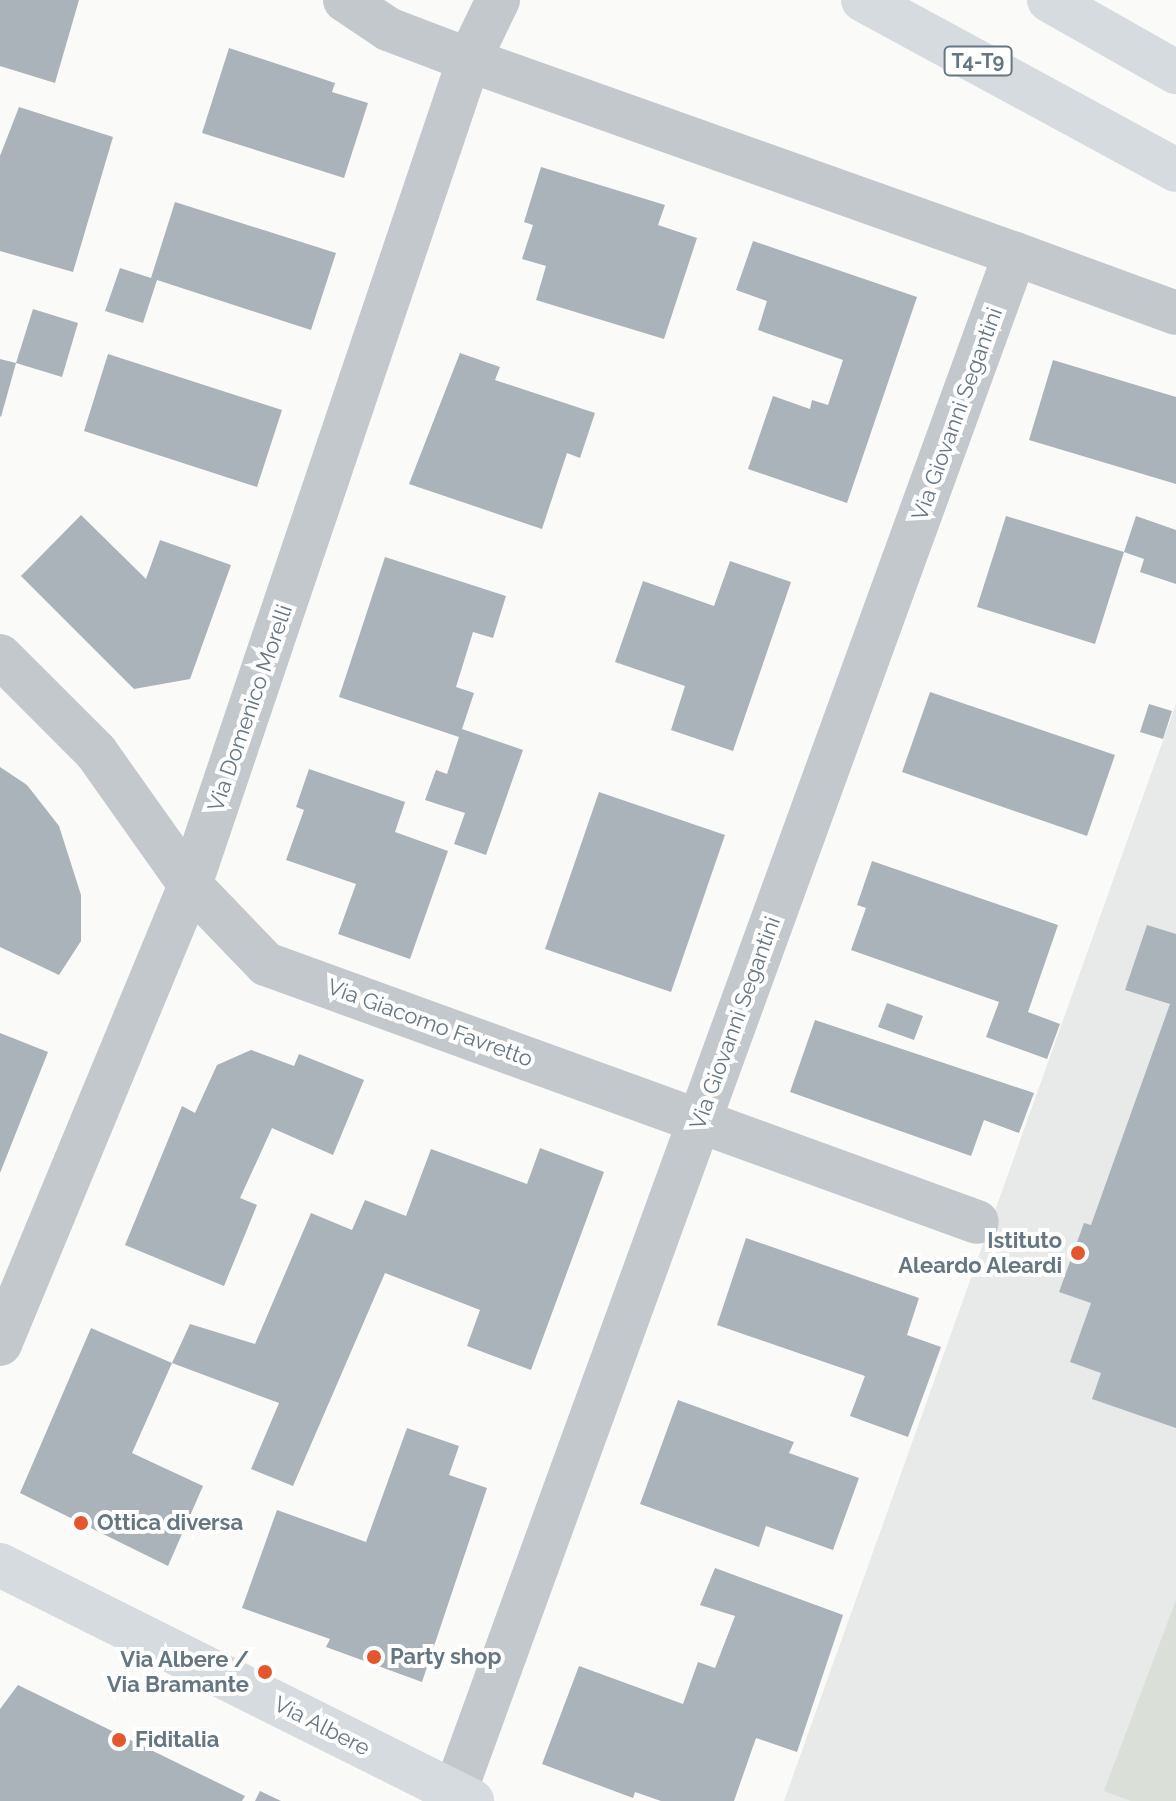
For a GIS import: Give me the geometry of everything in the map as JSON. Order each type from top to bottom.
[{"type":"main road","name":"T4-T9","points":[[863,0],[1176,170]]},
{"type":"main road","points":[[1049,0],[1176,72]]},
{"type":"main road","points":[[1093,123],[1176,183]]},
{"type":"main road","name":"Via Albere","points":[[4,1574],[463,1797]]},
{"type":"street","points":[[345,0],[388,29],[469,60],[1176,313]]},
{"type":"street","name":"Via Domenico Morelli","points":[[0,1344],[190,885],[469,60],[498,0]]},
{"type":"street","name":"Via Giovanni Segantini","points":[[463,1797],[700,1120],[1015,254]]},
{"type":"street","name":"Via Giacomo Favretto","points":[[0,656],[96,752],[190,885],[266,964],[977,1222]]},
{"type":"shaded area","name":"Istituto Aleardo Aleardi","points":[[1176,704],[1176,1801],[784,1801]]},
{"type":"shaded area","points":[[1176,1600],[1176,1801],[1131,1801],[1104,1791]]},
{"type":"building","points":[[0,0],[79,0],[55,83],[0,66]]},
{"type":"building","points":[[229,48],[335,83],[332,92],[368,103],[344,178],[202,133]]},
{"type":"building","points":[[19,107],[113,137],[73,272],[0,251],[0,156]]},
{"type":"building","points":[[541,167],[665,205],[658,225],[697,238],[664,339],[536,300],[546,266],[522,259],[533,225],[524,222]]},
{"type":"building","points":[[175,202],[336,253],[311,330],[157,280],[143,323],[105,311],[120,268],[151,278]]},
{"type":"building","points":[[753,241],[917,297],[847,503],[748,469],[773,396],[810,409],[812,400],[828,405],[843,360],[758,330],[767,301],[736,290]]},
{"type":"building","points":[[33,309],[78,323],[62,377],[16,363]]},
{"type":"building","points":[[460,353],[500,367],[495,380],[595,413],[580,458],[567,453],[542,529],[409,484]]},
{"type":"building","points":[[108,354],[282,410],[257,487],[84,431]]},
{"type":"building","points":[[0,359],[16,363],[1,417],[0,416]]},
{"type":"building","points":[[1053,360],[1176,397],[1176,484],[1029,440]]},
{"type":"building","points":[[81,515],[146,579],[160,540],[231,565],[190,679],[134,689],[21,576]]},
{"type":"building","points":[[1006,516],[1124,552],[1095,644],[977,607]]},
{"type":"building","points":[[1136,516],[1176,530],[1176,584],[1140,572],[1144,559],[1124,552]]},
{"type":"building","points":[[385,557],[506,596],[493,638],[473,632],[456,687],[474,693],[462,729],[523,750],[486,855],[454,844],[465,813],[425,800],[436,770],[447,774],[459,737],[339,697]]},
{"type":"building","points":[[730,561],[791,582],[733,751],[671,730],[685,686],[615,662],[643,581],[714,606]]},
{"type":"building","points":[[930,692],[1115,755],[1087,836],[902,772]]},
{"type":"building","points":[[1149,704],[1172,711],[1163,739],[1140,732]]},
{"type":"building","points":[[0,767],[27,785],[59,826],[81,895],[81,941],[59,975],[0,947]]},
{"type":"building","points":[[309,769],[405,802],[395,832],[448,851],[410,959],[338,934],[356,884],[286,860],[304,810],[296,807]]},
{"type":"building","points":[[599,792],[725,835],[671,992],[545,949]]},
{"type":"building","points":[[872,861],[1058,925],[1028,1012],[1060,1024],[1047,1059],[986,1037],[999,1002],[851,950],[866,908],[857,905]]},
{"type":"building","points":[[1147,925],[1176,934],[1176,1428],[1092,1399],[1101,1373],[1070,1362],[1091,1303],[1059,1292],[1084,1223],[1091,1225],[1170,1004],[1125,990]]},
{"type":"building","points":[[887,1003],[923,1016],[914,1040],[878,1027]]},
{"type":"building","points":[[815,1020],[1034,1093],[1019,1133],[984,1120],[971,1156],[790,1092]]},
{"type":"building","points":[[0,1033],[48,1052],[0,1173]]},
{"type":"building","points":[[251,1050],[294,1066],[299,1054],[364,1080],[333,1155],[272,1128],[240,1198],[257,1205],[224,1286],[125,1245],[182,1106],[195,1113],[217,1065]]},
{"type":"building","points":[[540,1148],[604,1172],[531,1370],[467,1346],[480,1310],[385,1273],[293,1486],[251,1469],[279,1403],[172,1363],[190,1324],[255,1344],[311,1213],[352,1230],[365,1200],[406,1216],[431,1149],[527,1184]]},
{"type":"building","points":[[746,1238],[919,1298],[907,1335],[941,1347],[908,1437],[850,1416],[865,1376],[717,1325]]},
{"type":"building","points":[[91,1328],[172,1363],[132,1453],[203,1486],[168,1566],[20,1493]]},
{"type":"building","points":[[678,1400],[794,1442],[789,1453],[859,1478],[833,1550],[766,1526],[759,1547],[640,1504]]},
{"type":"building","points":[[407,1428],[459,1446],[449,1475],[487,1488],[422,1682],[326,1647],[330,1639],[242,1608],[277,1510],[366,1542]]},
{"type":"building","points":[[715,1568],[843,1615],[797,1752],[756,1738],[734,1801],[661,1801],[635,1792],[633,1798],[542,1764],[579,1666],[683,1704],[698,1662],[715,1668],[735,1616],[700,1605]]},
{"type":"building","points":[[18,1685],[245,1796],[242,1801],[0,1801],[0,1709]]},
{"type":"building","points":[[260,1791],[281,1801],[255,1801]]},
{"type":"place","name":"Istituto Aleardo Aleardi","points":[[1078,1253]]},
{"type":"place","name":"Ottica diversa","points":[[81,1523]]},
{"type":"place","name":"Party shop","points":[[374,1657]]},
{"type":"place","name":"Via Albere / Via Bramante","points":[[265,1672]]},
{"type":"place","name":"Fiditalia","points":[[119,1740]]}]
